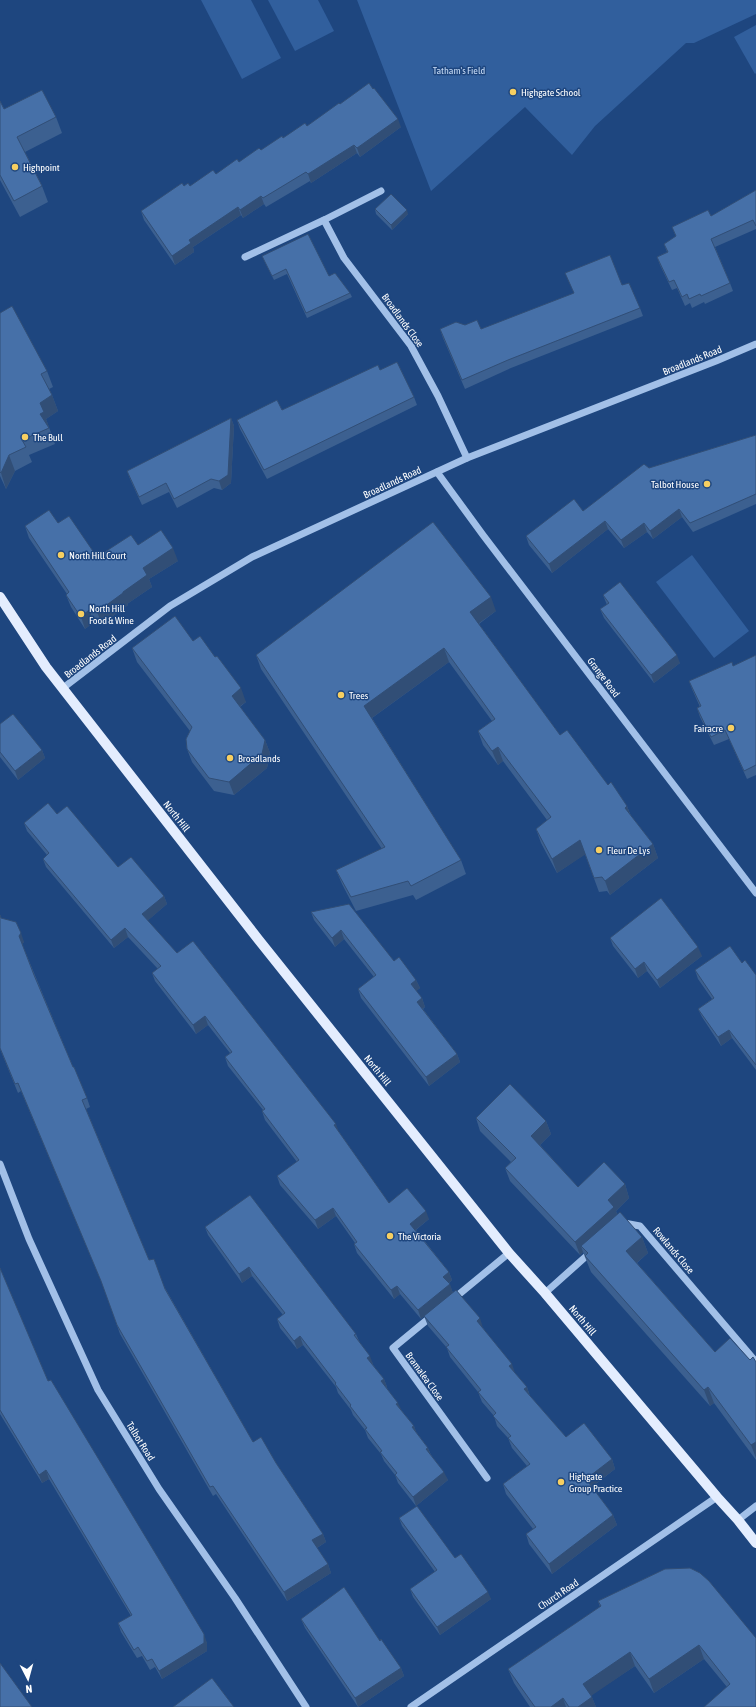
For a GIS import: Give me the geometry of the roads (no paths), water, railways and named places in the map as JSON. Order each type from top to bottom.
[{"type":"main road","name":"North Hill","points":[[0,597],[46,666],[258,939],[509,1253],[545,1293],[756,1543]]},
{"type":"street","points":[[245,257],[324,220],[381,191]]},
{"type":"street","name":"Broadlands Close","points":[[324,220],[344,258],[411,346],[438,396],[467,458]]},
{"type":"street","name":"Broadlands Road","points":[[63,688],[170,606],[252,557],[467,458],[709,364],[756,344]]},
{"type":"street","name":"Grange Road","points":[[437,472],[483,535],[756,893]]},
{"type":"street","name":"Talbot Road","points":[[0,1164],[29,1239],[98,1390],[159,1489],[235,1598],[306,1707]]},
{"type":"street","name":"Rowlands Close","points":[[618,1228],[624,1223],[640,1226],[756,1362]]},
{"type":"street","points":[[545,1293],[600,1244]]},
{"type":"street","name":"Bramalea Close","points":[[487,1478],[393,1348],[509,1253]]},
{"type":"street","name":"Church Road","points":[[411,1707],[717,1498]]},
{"type":"street","points":[[738,1520],[756,1506]]},
{"type":"place","name":"Highgate School","points":[[513,92]]},
{"type":"place","name":"Highpoint","points":[[15,167]]},
{"type":"place","name":"The Bull","points":[[25,437]]},
{"type":"place","name":"Talbot House","points":[[707,484]]},
{"type":"place","name":"North Hill Court","points":[[61,555]]},
{"type":"place","name":"North Hill Food & Wine","points":[[81,614]]},
{"type":"place","name":"Trees","points":[[341,695]]},
{"type":"place","name":"Fairacre","points":[[731,728]]},
{"type":"place","name":"Broadlands","points":[[230,758]]},
{"type":"place","name":"Fleur De Lys","points":[[599,850]]},
{"type":"place","name":"The Victoria","points":[[390,1236]]},
{"type":"place","name":"Highgate Group Practice","points":[[561,1482]]},
{"type":"park label","name":"Tatham's Field","points":[[459,70]]}]
